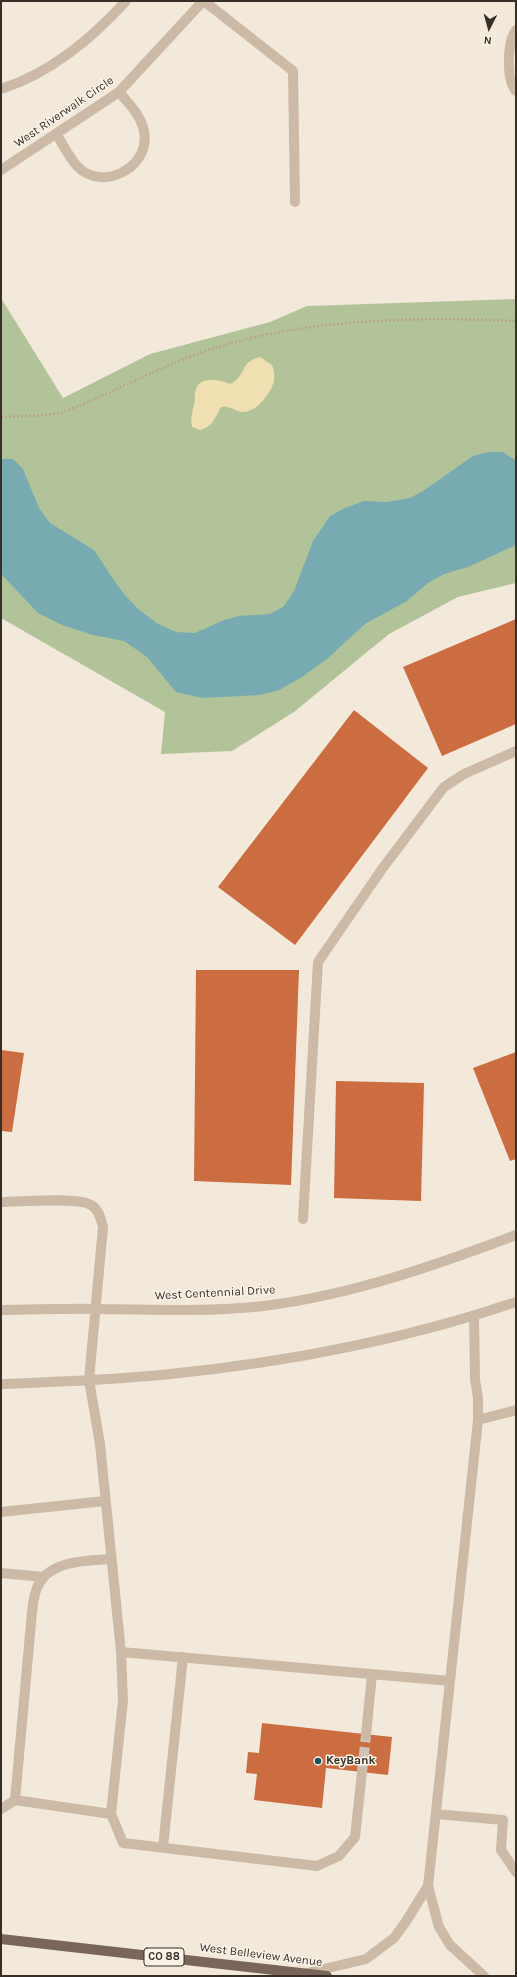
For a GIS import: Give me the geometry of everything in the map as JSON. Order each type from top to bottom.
[{"type":"main road","name":"West Belleview Avenue","points":[[1,1939],[327,1976]]},
{"type":"street","points":[[1,89],[16,84],[60,61],[85,41],[126,1]]},
{"type":"street","points":[[204,1],[293,71],[295,202]]},
{"type":"street","name":"West Riverwalk Circle","points":[[1,170],[57,135],[119,92],[204,1]]},
{"type":"street","points":[[516,30],[509,44],[510,77],[516,91]]},
{"type":"street","points":[[57,135],[76,166],[86,173],[108,177],[119,174],[130,168],[138,160],[142,150],[144,139],[143,127],[133,108],[119,92]]},
{"type":"street","points":[[303,1219],[318,962],[382,869],[444,787],[464,774],[516,751]]},
{"type":"street","points":[[1,1202],[71,1201],[90,1204],[99,1213],[103,1227],[89,1380],[100,1444],[121,1652],[123,1700],[112,1814],[123,1843],[317,1866],[339,1856],[355,1838],[362,1772]]},
{"type":"street","name":"West Centennial Drive","points":[[1,1310],[96,1309],[162,1311],[263,1306],[305,1299],[400,1276],[455,1258],[516,1235]]},
{"type":"street","points":[[1,1384],[89,1380],[168,1374],[292,1358],[421,1331],[516,1302]]},
{"type":"street","points":[[474,1316],[475,1379],[478,1398],[478,1420],[428,1886],[440,1927],[450,1945],[484,1976]]},
{"type":"street","points":[[478,1420],[516,1410]]},
{"type":"street","points":[[1,1512],[106,1501]]},
{"type":"street","points":[[15,1800],[32,1612],[36,1588],[43,1576],[56,1568],[76,1562],[111,1559]]},
{"type":"street","points":[[1,1572],[43,1576]]},
{"type":"street","points":[[121,1652],[450,1681]]},
{"type":"street","points":[[162,1848],[183,1657]]},
{"type":"street","points":[[366,1734],[372,1674]]},
{"type":"street","points":[[1,1810],[15,1800],[112,1814]]},
{"type":"street","points":[[436,1814],[502,1820],[501,1850],[516,1872]]},
{"type":"street","points":[[306,1974],[366,1959],[394,1938],[428,1886]]},
{"type":"path","points":[[1,417],[48,415],[63,412],[190,357],[228,344],[282,331],[372,321],[516,321]]},
{"type":"green space","points":[[1,298],[63,398],[150,354],[270,322],[307,306],[516,299],[516,583],[458,597],[389,634],[294,712],[232,751],[161,754],[165,712],[1,618]]},
{"type":"sand","points":[[260,357],[272,365],[274,371],[274,381],[270,391],[263,401],[250,411],[245,412],[224,406],[221,407],[208,427],[200,430],[192,427],[191,423],[195,396],[199,384],[204,381],[214,380],[230,384],[239,377],[249,362]]},
{"type":"water","points":[[488,452],[503,452],[516,461],[516,545],[468,567],[444,574],[428,583],[407,601],[365,624],[328,658],[302,677],[279,690],[260,695],[202,698],[176,692],[147,657],[124,641],[93,635],[62,625],[38,613],[1,574],[1,459],[13,459],[23,469],[39,508],[50,523],[94,550],[124,594],[138,609],[158,624],[176,632],[195,633],[224,620],[239,616],[270,614],[284,606],[294,591],[313,541],[330,516],[345,508],[364,501],[387,502],[410,498],[423,491],[473,456]]},
{"type":"building","points":[[516,619],[516,724],[442,756],[403,667]]},
{"type":"building","points":[[354,710],[428,768],[295,945],[218,887]]},
{"type":"building","points":[[196,970],[299,970],[291,1185],[194,1181]]},
{"type":"building","points":[[1,1050],[24,1053],[12,1132],[1,1131]]},
{"type":"building","points":[[516,1052],[516,1159],[510,1161],[473,1068]]},
{"type":"building","points":[[336,1081],[424,1083],[421,1201],[334,1198]]},
{"type":"building","name":"KeyBank","points":[[262,1723],[392,1737],[388,1775],[326,1768],[322,1808],[254,1800],[257,1774],[246,1773],[248,1752],[259,1753]]},
{"type":"tunnel","points":[[362,1772],[366,1735]]},
{"type":"place","name":"KeyBank","points":[[318,1761]]}]
